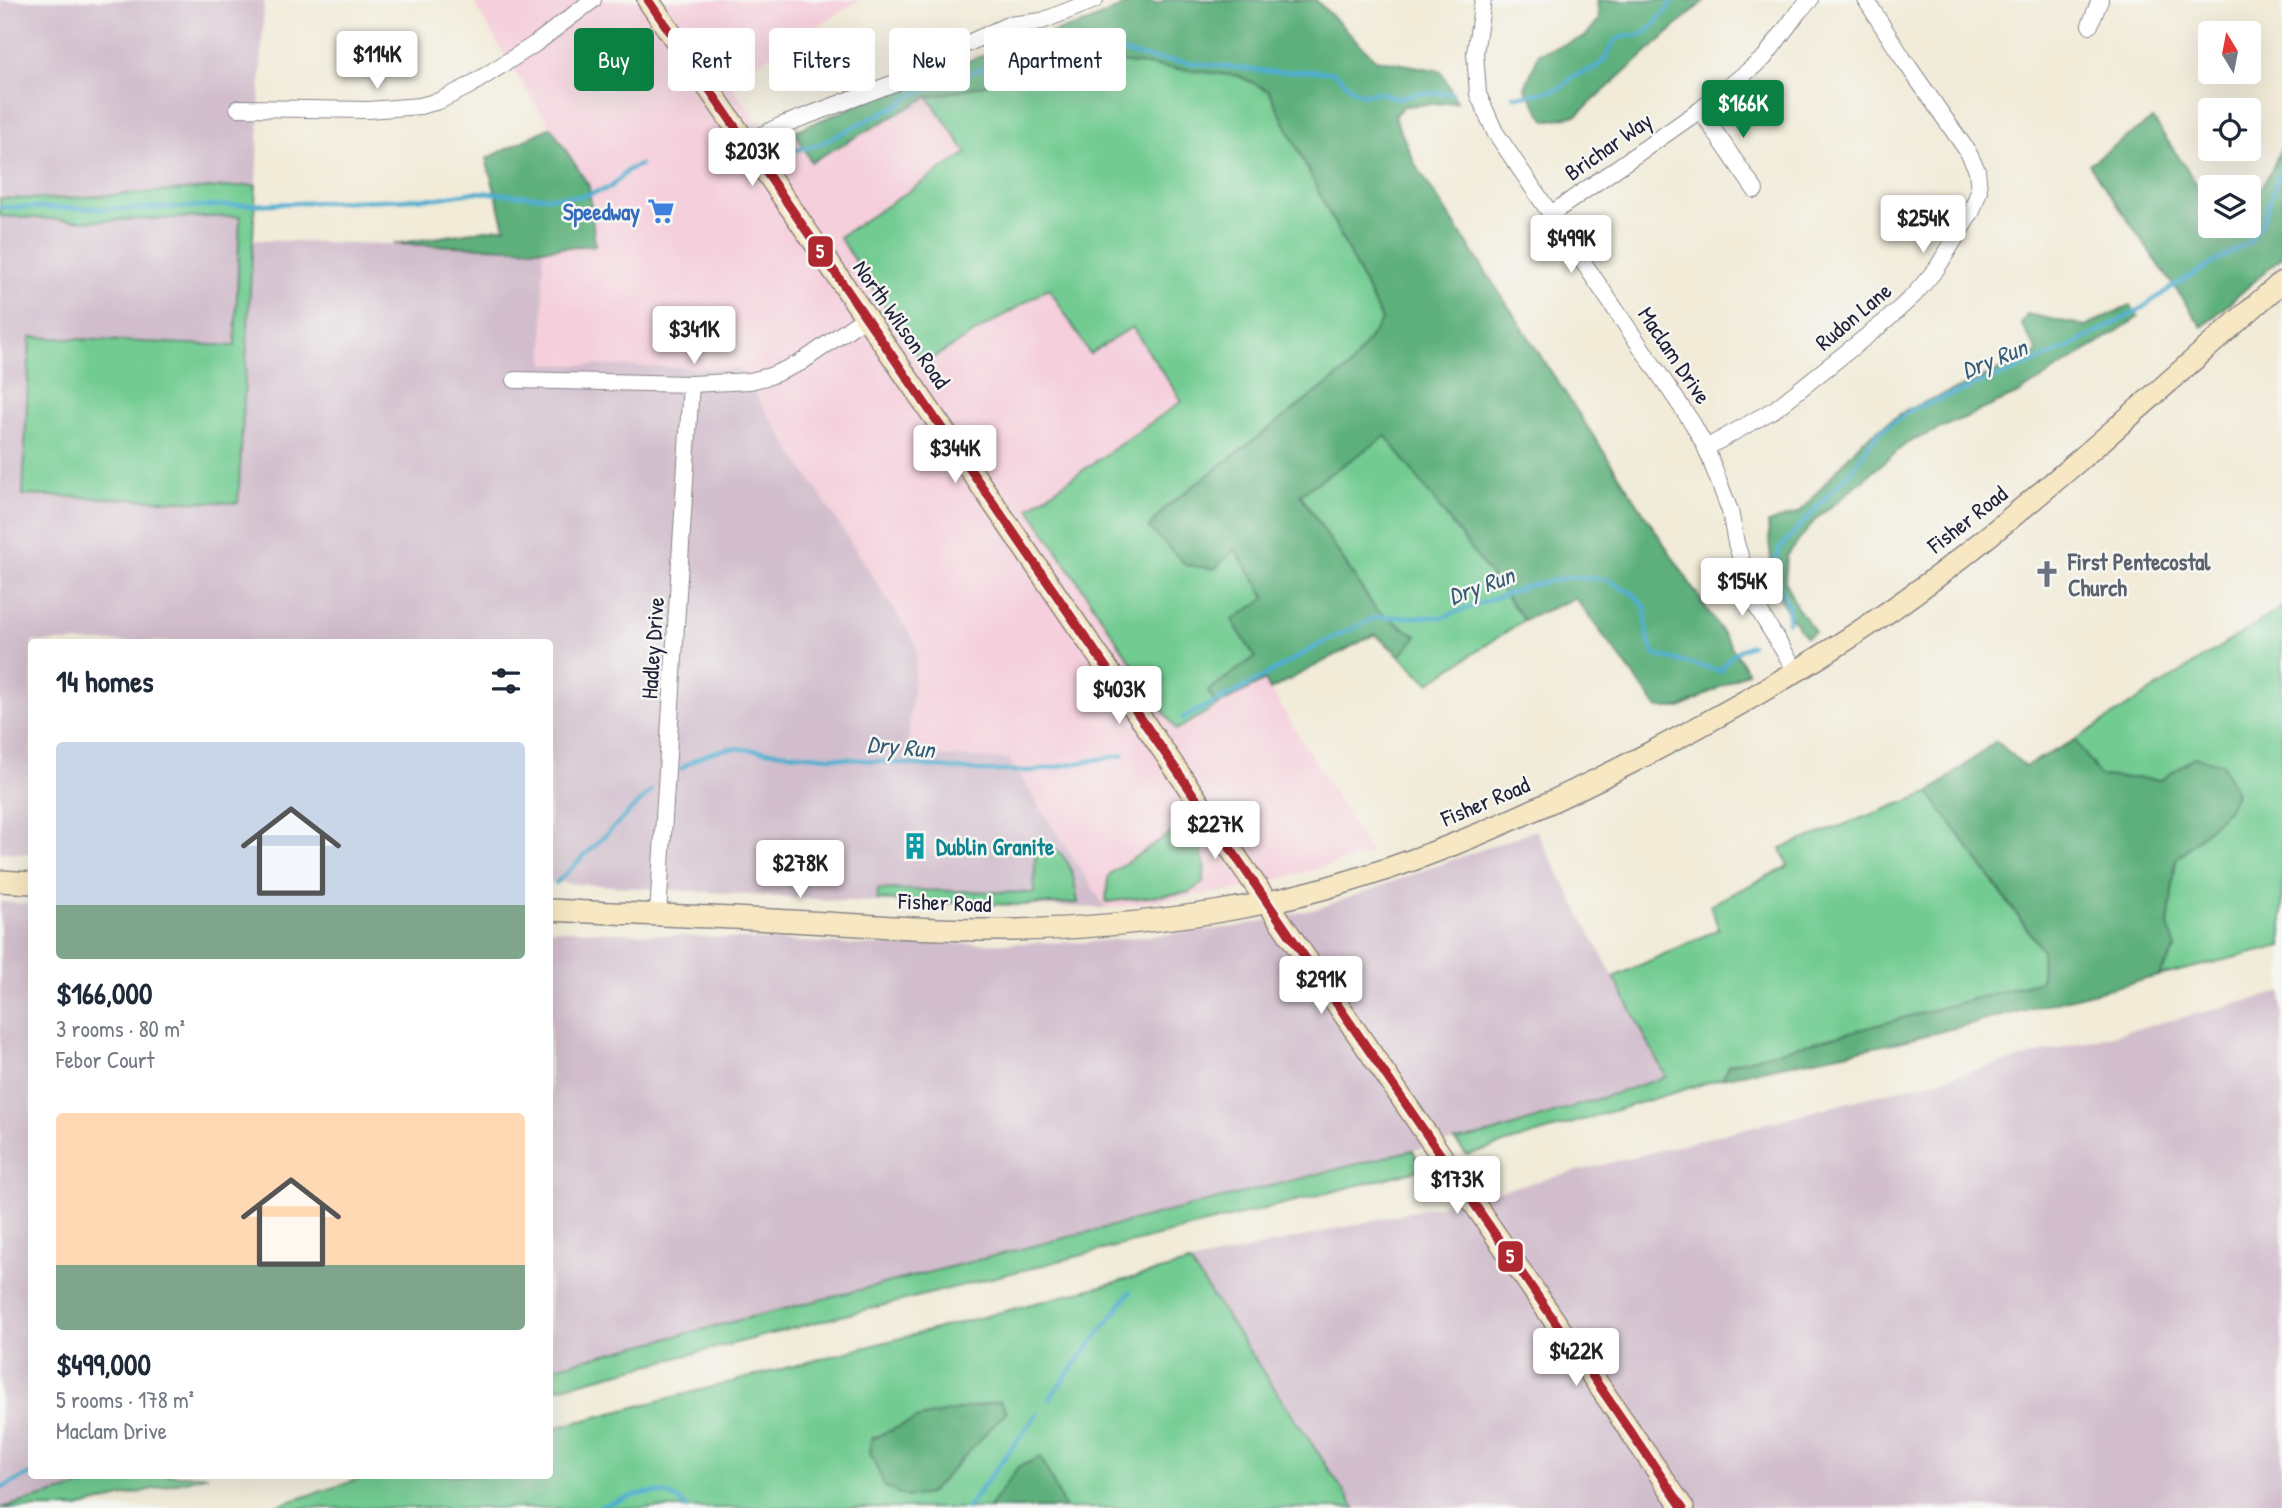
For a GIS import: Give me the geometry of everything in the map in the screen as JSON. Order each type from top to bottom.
[{"type":"main road","name":"North Wilson Road","points":[[648,0],[1142,721],[1269,901],[1683,1508]]},
{"type":"main road","name":"Fisher Road","points":[[553,910],[934,929],[1016,930],[1127,923],[1216,912],[1316,892],[1363,878],[1528,813],[1692,731],[1847,639],[1947,569],[2038,496],[2282,282]]},
{"type":"main road","points":[[0,881],[28,883]]},
{"type":"street","points":[[238,108],[368,110],[421,106],[439,101],[469,86],[535,44],[593,0]]},
{"type":"street","points":[[747,142],[905,79],[962,46],[1008,24],[1042,21],[1096,0]]},
{"type":"street","name":"Maclam Drive","points":[[1483,0],[1475,53],[1478,94],[1495,132],[1643,346],[1693,424],[1706,448],[1730,511],[1736,543],[1755,604],[1796,671]]},
{"type":"street","name":"Brichar Way","points":[[1551,214],[1700,110],[1764,58],[1810,0]]},
{"type":"street","name":"Rudon Lane","points":[[1706,448],[1774,409],[1887,320],[1914,295],[1937,268],[1972,211],[1979,191],[1977,170],[1968,152],[1904,60],[1867,0]]},
{"type":"street","points":[[2090,25],[2100,0]]},
{"type":"street","points":[[1700,110],[1755,190]]},
{"type":"street","points":[[515,380],[735,384],[770,376],[800,363],[866,317]]},
{"type":"street","name":"Hadley Drive","points":[[658,915],[691,384]]},
{"type":"shaded area","points":[[0,0],[264,0],[256,185],[55,199],[0,198]]},
{"type":"shaded area","points":[[472,0],[860,0],[815,28],[769,28],[769,56],[755,65],[755,28],[668,28],[668,91],[736,91],[771,141],[795,131],[811,161],[928,97],[968,152],[840,237],[1049,288],[1131,327],[1183,401],[1029,509],[1176,730],[1265,680],[1371,854],[1237,890],[1106,908],[1009,759],[906,755],[917,645],[739,369],[544,365],[543,249],[595,244],[589,186],[512,68]]},
{"type":"shaded area","points":[[240,215],[236,347],[30,337],[238,503],[254,240],[543,249],[544,364],[739,369],[917,645],[907,755],[1009,759],[1106,908],[846,901],[553,882],[553,639],[28,639],[28,854],[0,852],[0,216],[87,221]]},
{"type":"shaded area","points":[[1536,830],[1666,1077],[1492,1133],[1381,1157],[553,1367],[553,929],[860,945],[1093,942],[1236,927],[1320,908]]},
{"type":"shaded area","points":[[0,902],[28,904],[28,1479],[109,1479],[0,1507]]},
{"type":"shaded area","points":[[2282,992],[2282,1508],[1355,1508],[1190,1263],[1483,1195]]},
{"type":"green space","points":[[1164,0],[1316,0],[1375,59],[1441,71],[1457,102],[1404,106],[1394,116],[1415,164],[1748,672],[1681,708],[1658,708],[1575,598],[1524,620],[1386,436],[1300,494],[1376,610],[1417,636],[1400,656],[1375,634],[1270,690],[1265,680],[1217,706],[1208,691],[1255,657],[1232,620],[1266,598],[1235,549],[1215,569],[1186,565],[1149,528],[1166,507],[1350,367],[1382,320],[1269,91],[1239,76],[1126,63],[1126,28],[1068,28],[1089,22],[1133,1],[1159,3]]},
{"type":"green space","points":[[1597,0],[1705,0],[1577,115],[1546,121],[1525,88],[1539,53],[1585,37],[1599,19]]},
{"type":"green space","points":[[984,55],[984,85],[970,88],[970,60]]},
{"type":"green space","points":[[1126,63],[1239,76],[1269,90],[1382,320],[1350,367],[1166,507],[1149,528],[1235,549],[1266,598],[1255,657],[1208,691],[1217,706],[1176,730],[1029,508],[1182,401],[1132,327],[1090,354],[1049,288],[923,364],[839,237],[967,153],[928,97],[970,91],[970,88],[984,85],[984,91],[1126,91]]},
{"type":"green space","points":[[890,91],[957,91],[928,97],[811,162],[795,131]]},
{"type":"green space","points":[[2153,119],[2198,186],[2198,238],[2261,238],[2261,187],[2282,147],[2282,257],[2202,327],[2089,164]]},
{"type":"green space","points":[[551,127],[589,186],[595,245],[543,249],[394,244],[505,227],[486,159]]},
{"type":"green space","points":[[256,185],[238,503],[23,495],[30,337],[235,346],[240,216],[87,221],[0,216],[0,198],[55,199]]},
{"type":"green space","points":[[2130,305],[2139,317],[2018,394],[1907,443],[1816,519],[1787,556],[1785,581],[1796,606],[1815,632],[1806,637],[1786,609],[1775,584],[1768,523],[1800,512],[1862,441],[1906,410],[2038,352],[2021,324],[2027,314],[2086,326]]},
{"type":"green space","points":[[1386,436],[1524,620],[1429,683],[1400,656],[1416,636],[1376,610],[1300,494]]},
{"type":"green space","points":[[2282,607],[2282,946],[2159,976],[2176,948],[2168,925],[2176,860],[2229,809],[2161,780],[2100,776],[2075,740]]},
{"type":"green space","points":[[2075,740],[2100,776],[2161,780],[2194,757],[2222,763],[2236,793],[2229,809],[2176,860],[2168,925],[2176,948],[2159,976],[1903,1041],[1723,1078],[1728,1065],[2041,981],[2042,949],[1929,793],[1996,741],[2025,766]]},
{"type":"green space","points":[[1929,793],[2042,950],[2041,981],[1728,1065],[1723,1078],[1467,1155],[1455,1141],[1492,1133],[1666,1077],[1614,977],[1719,929],[1710,905],[1788,866],[1781,848]]},
{"type":"green space","points":[[1183,825],[1198,846],[1203,859],[1203,883],[1190,892],[1106,902],[1108,878],[1111,873]]},
{"type":"green space","points":[[1036,842],[1048,845],[1063,856],[1072,872],[1078,903],[1018,905],[877,900],[878,889],[1034,893]]},
{"type":"green space","points":[[1413,1150],[1422,1169],[553,1389],[553,1367]]},
{"type":"green space","points":[[1190,1263],[1355,1508],[269,1508],[360,1479],[553,1479],[553,1428]]},
{"type":"green space","points":[[1000,1401],[1007,1411],[929,1494],[907,1497],[885,1487],[870,1453],[871,1439],[919,1418]]},
{"type":"green space","points":[[1041,1457],[1065,1508],[989,1508],[1018,1467]]},
{"type":"green space","points":[[110,1479],[192,1479],[77,1508],[0,1508]]},
{"type":"waterway","points":[[1514,96],[1558,89],[1574,76],[1596,67],[1604,60],[1617,39],[1645,33],[1674,0]]},
{"type":"waterway","points":[[797,150],[820,144],[902,103],[912,95],[1019,54],[1059,48],[1099,47],[1149,58],[1273,72],[1335,73],[1352,89],[1364,95],[1376,92],[1397,98],[1418,93],[1452,93]]},
{"type":"waterway","points":[[0,207],[126,209],[439,198],[475,192],[545,197],[581,196],[610,188],[628,170],[640,165]]},
{"type":"waterway","name":"Dry Run","points":[[1788,622],[1788,608],[1775,573],[1779,549],[1852,469],[1879,432],[1913,409],[2061,351],[2136,312],[2172,287],[2251,241],[2263,220],[2282,166]]},
{"type":"waterway","name":"Dry Run","points":[[1183,718],[1240,690],[1324,642],[1377,617],[1443,617],[1528,586],[1570,577],[1606,579],[1635,595],[1646,609],[1647,636],[1655,655],[1721,671],[1733,655],[1751,645]]},
{"type":"waterway","name":"Dry Run","points":[[681,769],[705,755],[733,748],[981,771],[1033,771],[1123,755]]},
{"type":"waterway","name":"Dry Run","points":[[556,883],[651,791]]},
{"type":"waterway","points":[[1049,1399],[1130,1292]]},
{"type":"waterway","points":[[967,1508],[1037,1414]]},
{"type":"waterway","name":"Dry Run","points":[[0,1489],[28,1475]]},
{"type":"waterway","points":[[596,1508],[644,1493],[666,1494],[687,1508]]},
{"type":"transit line","name":"5","points":[[648,0],[1683,1508]]},
{"type":"place","name":"Speedway","points":[[661,211]]},
{"type":"place","name":"First Pentecostal Church","points":[[2047,574]]},
{"type":"place","name":"Dublin Granite","points":[[915,846]]}]
